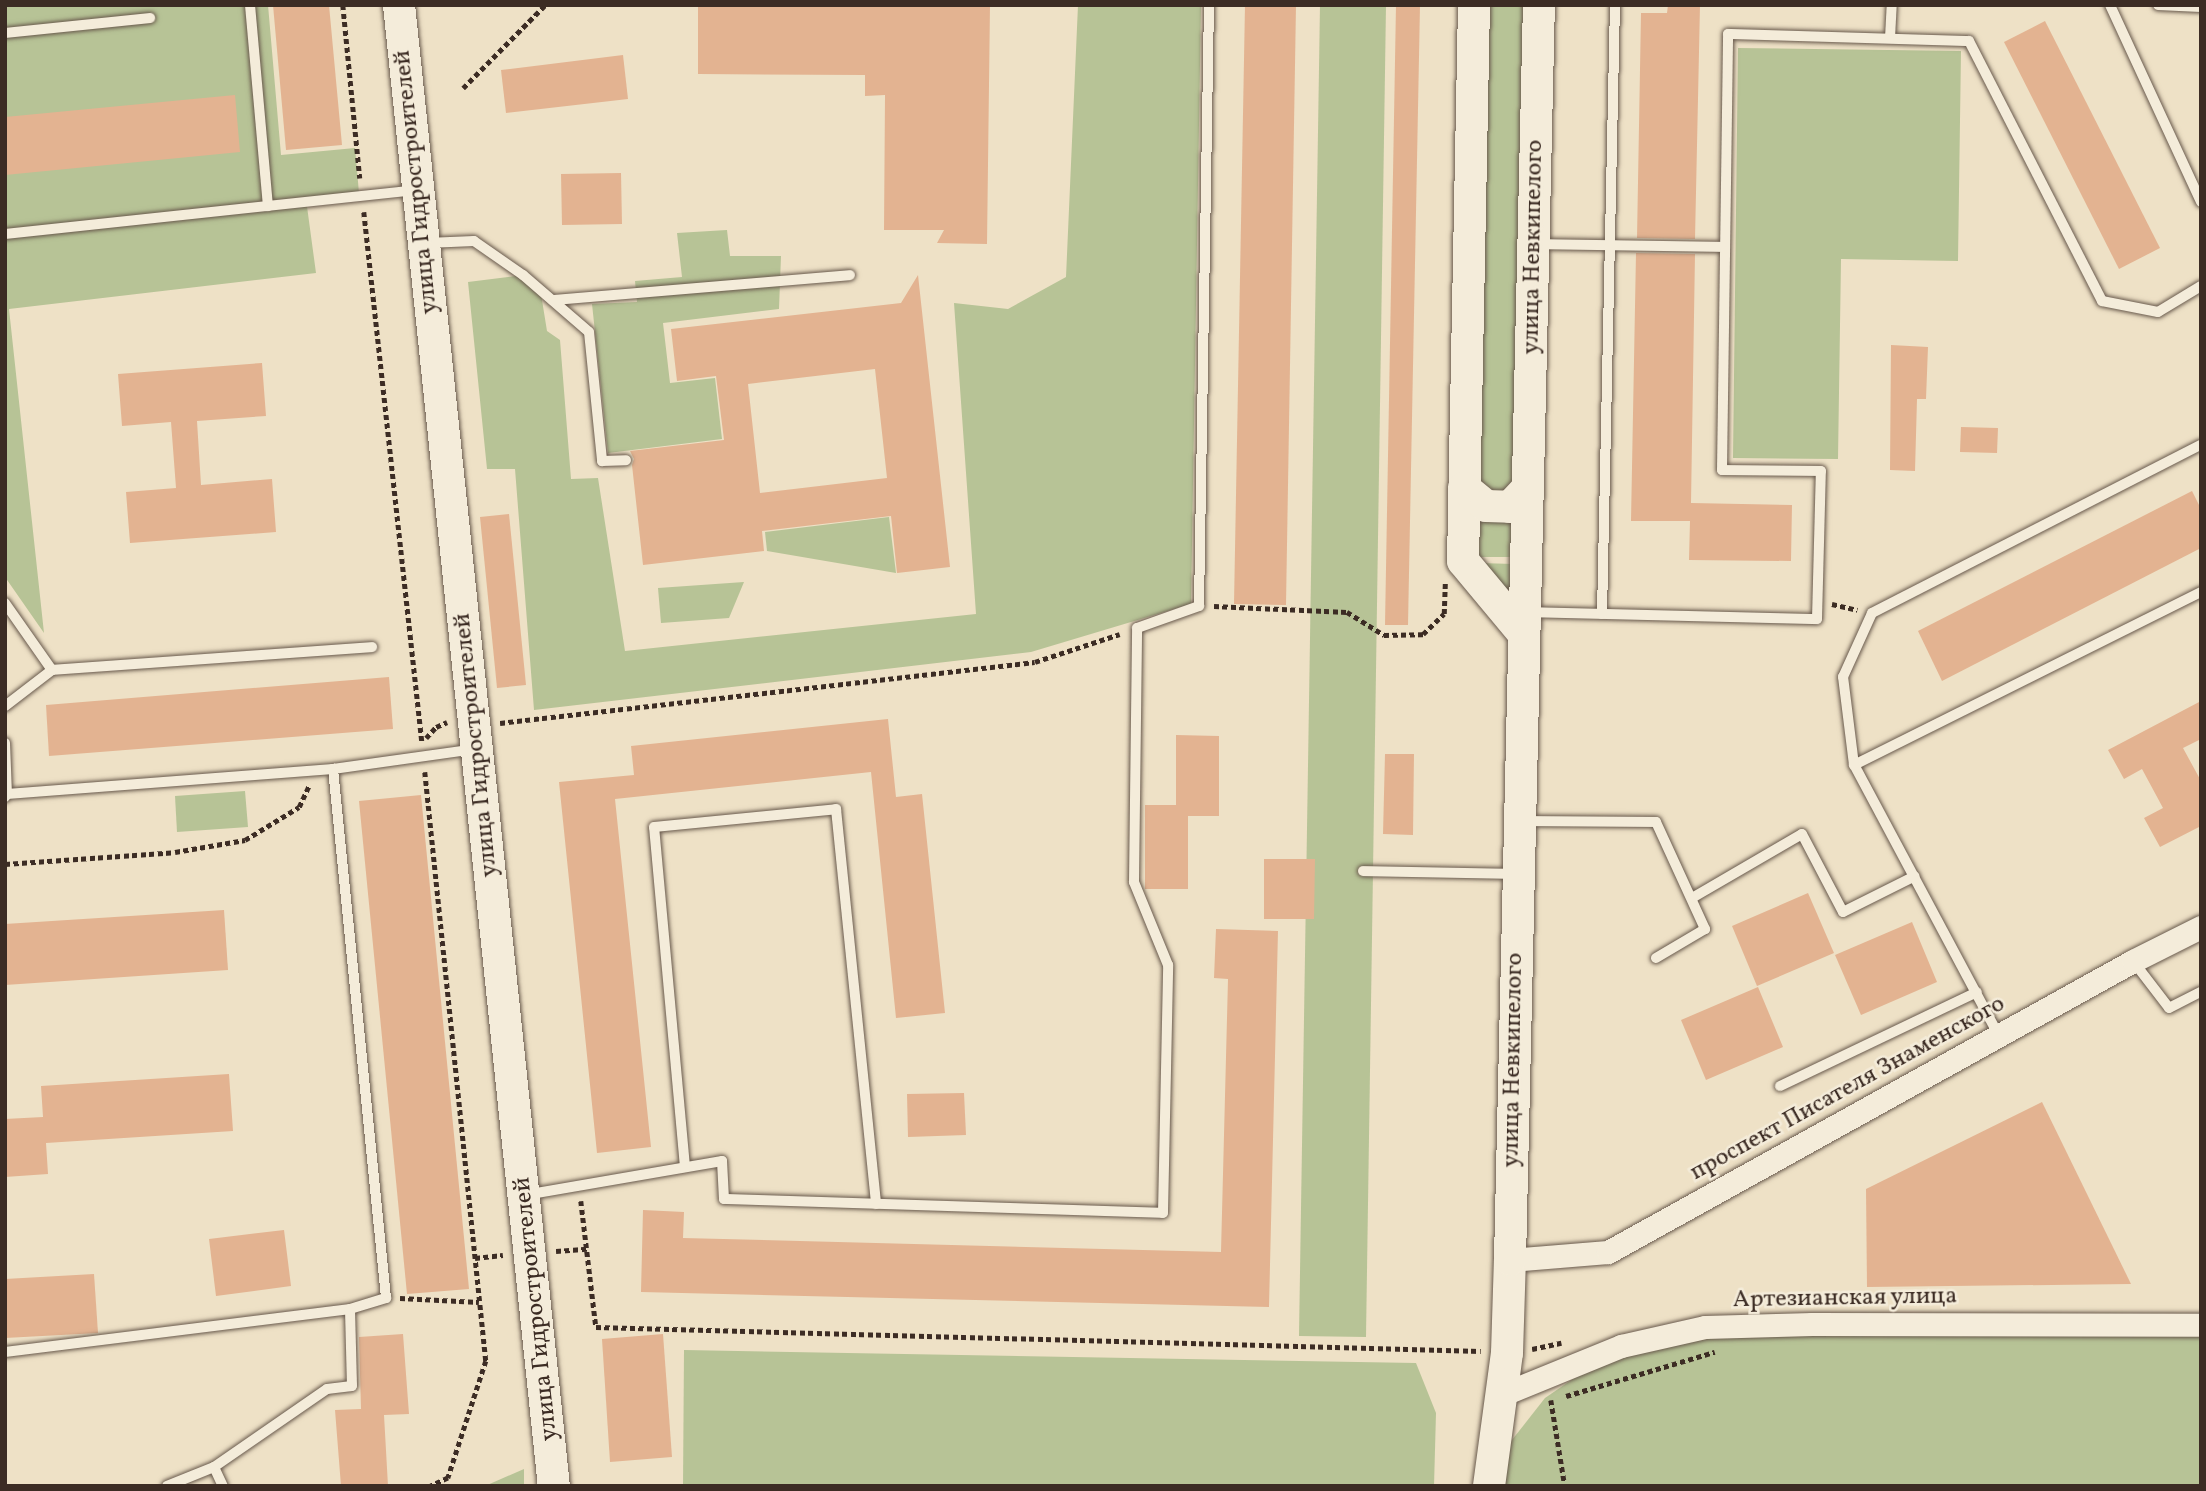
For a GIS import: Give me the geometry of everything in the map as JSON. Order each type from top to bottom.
[{"type":"street","name":"улица Гидростроителей","points":[[398,5],[554,1486]]},
{"type":"street","points":[[1474,5],[1463,561],[1524,622]]},
{"type":"street","name":"улица Невкипелого","points":[[1489,1486],[1507,1353],[1539,5]]},
{"type":"street","points":[[1464,488],[1486,506],[1498,507],[1510,507],[1527,489]]},
{"type":"street","name":"проспект Писателя Знаменского","points":[[1510,1260],[1608,1252],[2133,961],[2201,927]]},
{"type":"street","name":"Артезианская улица","points":[[1501,1395],[1620,1346],[1705,1327],[1812,1324],[2201,1325]]},
{"type":"lane","points":[[250,5],[268,206]]},
{"type":"lane","points":[[525,1195],[722,1161],[724,1199],[1163,1213],[1168,965],[1134,882],[1138,628],[1199,606],[1209,5]]},
{"type":"lane","points":[[1602,614],[1615,5]]},
{"type":"lane","points":[[1890,38],[1892,5]]},
{"type":"lane","points":[[2110,5],[2201,202]]},
{"type":"lane","points":[[2158,5],[2201,7]]},
{"type":"lane","points":[[5,33],[150,18]]},
{"type":"lane","points":[[1524,622],[1602,614],[1816,619],[1821,471],[1722,470],[1728,34],[1969,41],[2102,301],[2158,312],[2201,286]]},
{"type":"lane","points":[[5,234],[418,190]]},
{"type":"lane","points":[[424,243],[474,242],[523,275],[589,332],[602,461],[626,460]]},
{"type":"lane","points":[[1534,244],[1725,247]]},
{"type":"lane","points":[[552,300],[850,275]]},
{"type":"lane","points":[[1999,1035],[1854,765],[1843,677],[1872,613],[2201,445]]},
{"type":"lane","points":[[1854,765],[2201,592]]},
{"type":"lane","points":[[5,603],[52,670]]},
{"type":"lane","points":[[5,706],[52,670],[372,647]]},
{"type":"lane","points":[[5,743],[6,794],[333,769],[424,756],[477,737]]},
{"type":"lane","points":[[5,1352],[350,1309],[386,1298],[333,769]]},
{"type":"lane","points":[[685,1167],[654,827],[836,809],[876,1204]]},
{"type":"lane","points":[[1518,821],[1656,822],[1705,929],[1656,958]]},
{"type":"lane","points":[[1692,898],[1802,834],[1843,912],[1915,876]]},
{"type":"lane","points":[[1363,871],[1517,874]]},
{"type":"lane","points":[[2133,961],[2169,1008],[2201,992]]},
{"type":"lane","points":[[1780,1086],[1977,992]]},
{"type":"lane","points":[[167,1486],[215,1467],[327,1389],[352,1386],[350,1309]]},
{"type":"lane","points":[[215,1467],[223,1486]]},
{"type":"path","points":[[343,5],[424,756],[485,1361],[448,1478],[431,1486]]},
{"type":"path","points":[[463,88],[545,5]]},
{"type":"path","points":[[1199,606],[1347,612],[1384,635],[1423,634],[1444,614],[1445,573]]},
{"type":"path","points":[[1817,601],[1872,613]]},
{"type":"path","points":[[477,737],[1035,662],[1138,628]]},
{"type":"path","points":[[5,863],[175,852],[244,840],[299,807],[309,791],[312,771]]},
{"type":"path","points":[[579,1185],[596,1327],[1485,1350]]},
{"type":"path","points":[[553,1251],[587,1249]]},
{"type":"path","points":[[475,1258],[514,1254]]},
{"type":"path","points":[[386,1298],[480,1301]]},
{"type":"path","points":[[1564,1486],[1550,1401],[1725,1349]]},
{"type":"green space","points":[[5,5],[268,5],[281,155],[355,148],[359,193],[306,199],[316,273],[9,309],[44,633],[5,577]]},
{"type":"green space","points":[[1078,5],[1201,5],[1191,604],[1031,652],[534,710],[515,469],[487,469],[468,282],[516,276],[541,294],[547,331],[560,340],[571,479],[598,478],[625,651],[976,614],[954,303],[1008,309],[1066,277]]},
{"type":"green space","points":[[1320,5],[1386,5],[1366,1337],[1299,1336]]},
{"type":"green space","points":[[1489,5],[1524,5],[1516,492],[1480,490]]},
{"type":"green space","points":[[1738,48],[1961,51],[1958,261],[1841,259],[1838,459],[1733,458]]},
{"type":"green space","points":[[727,230],[730,256],[781,256],[779,309],[663,323],[670,383],[715,378],[722,439],[608,453],[592,304],[637,302],[635,281],[682,277],[677,233]]},
{"type":"green space","points":[[1480,511],[1516,512],[1516,557],[1479,557]]},
{"type":"green space","points":[[889,517],[896,573],[767,551],[765,532]]},
{"type":"green space","points":[[1479,563],[1514,564],[1514,610]]},
{"type":"green space","points":[[744,582],[729,618],[661,623],[658,588]]},
{"type":"green space","points":[[245,791],[248,827],[177,832],[175,796]]},
{"type":"green space","points":[[1747,1326],[2201,1330],[2201,1486],[1505,1486],[1508,1445],[1545,1398],[1621,1346]]},
{"type":"green space","points":[[684,1350],[1416,1363],[1436,1413],[1434,1486],[683,1486]]},
{"type":"green space","points":[[524,1469],[524,1486],[485,1486]]},
{"type":"building","points":[[273,5],[329,5],[342,145],[286,150]]},
{"type":"building","points":[[698,5],[990,5],[987,244],[937,243],[944,230],[884,230],[885,95],[865,96],[865,75],[698,74]]},
{"type":"building","points":[[1245,5],[1296,5],[1286,605],[1234,604]]},
{"type":"building","points":[[1396,5],[1420,5],[1408,625],[1385,625]]},
{"type":"building","points":[[1668,5],[1700,5],[1695,239],[1637,238],[1641,13],[1667,13]]},
{"type":"building","points":[[2045,21],[2160,248],[2119,269],[2004,42]]},
{"type":"building","points":[[623,55],[628,99],[506,113],[501,70]]},
{"type":"building","points":[[235,95],[240,152],[5,175],[5,117]]},
{"type":"building","points":[[621,173],[622,224],[562,225],[561,174]]},
{"type":"building","points":[[1636,253],[1695,254],[1691,503],[1792,505],[1791,561],[1689,560],[1690,521],[1631,521]]},
{"type":"building","points":[[918,275],[950,567],[897,573],[891,516],[762,531],[764,551],[643,565],[632,465],[634,459],[630,451],[724,440],[716,376],[677,381],[671,329],[901,303]],"holes":[[[875,369],[887,478],[760,493],[748,384]]]},
{"type":"building","points":[[1891,345],[1928,347],[1926,399],[1917,399],[1915,471],[1890,470]]},
{"type":"building","points":[[262,363],[266,416],[197,421],[201,485],[272,479],[276,532],[130,543],[126,492],[176,488],[171,422],[122,426],[118,374]]},
{"type":"building","points":[[1961,427],[1998,428],[1997,453],[1960,452]]},
{"type":"building","points":[[2192,491],[2201,509],[2201,548],[1942,681],[1918,631]]},
{"type":"building","points":[[509,514],[526,685],[497,688],[480,517]]},
{"type":"building","points":[[389,677],[393,729],[49,756],[46,705]]},
{"type":"building","points":[[2201,701],[2201,739],[2183,748],[2201,781],[2201,826],[2160,847],[2144,818],[2163,808],[2142,769],[2124,779],[2108,750]]},
{"type":"building","points":[[888,719],[896,797],[922,794],[945,1013],[896,1018],[871,772],[615,799],[651,1147],[597,1153],[559,782],[634,775],[631,746]]},
{"type":"building","points":[[1176,735],[1219,736],[1219,816],[1188,816],[1188,889],[1145,889],[1145,805],[1176,805]]},
{"type":"building","points":[[1385,754],[1414,754],[1413,835],[1383,834]]},
{"type":"building","points":[[421,795],[469,1289],[407,1294],[359,801]]},
{"type":"building","points":[[1264,859],[1315,859],[1314,919],[1264,919]]},
{"type":"building","points":[[1808,893],[1834,953],[1757,986],[1732,926]]},
{"type":"building","points":[[224,910],[228,970],[5,985],[5,924]]},
{"type":"building","points":[[1912,922],[1937,982],[1861,1015],[1835,955]]},
{"type":"building","points":[[1216,929],[1278,931],[1269,1307],[641,1292],[643,1210],[684,1212],[683,1238],[1221,1252],[1228,979],[1214,978]]},
{"type":"building","points":[[1758,987],[1783,1047],[1706,1080],[1681,1020]]},
{"type":"building","points":[[229,1074],[233,1131],[46,1143],[48,1174],[5,1177],[5,1119],[43,1117],[41,1086]]},
{"type":"building","points":[[964,1093],[966,1135],[908,1137],[907,1094]]},
{"type":"building","points":[[2042,1102],[2131,1284],[1867,1287],[1866,1189]]},
{"type":"building","points":[[284,1230],[291,1286],[216,1296],[209,1239]]},
{"type":"building","points":[[94,1274],[98,1333],[5,1338],[5,1279]]},
{"type":"building","points":[[403,1334],[409,1414],[384,1415],[388,1486],[341,1486],[335,1410],[361,1409],[359,1337]]},
{"type":"building","points":[[663,1334],[672,1457],[610,1462],[602,1339]]}]
